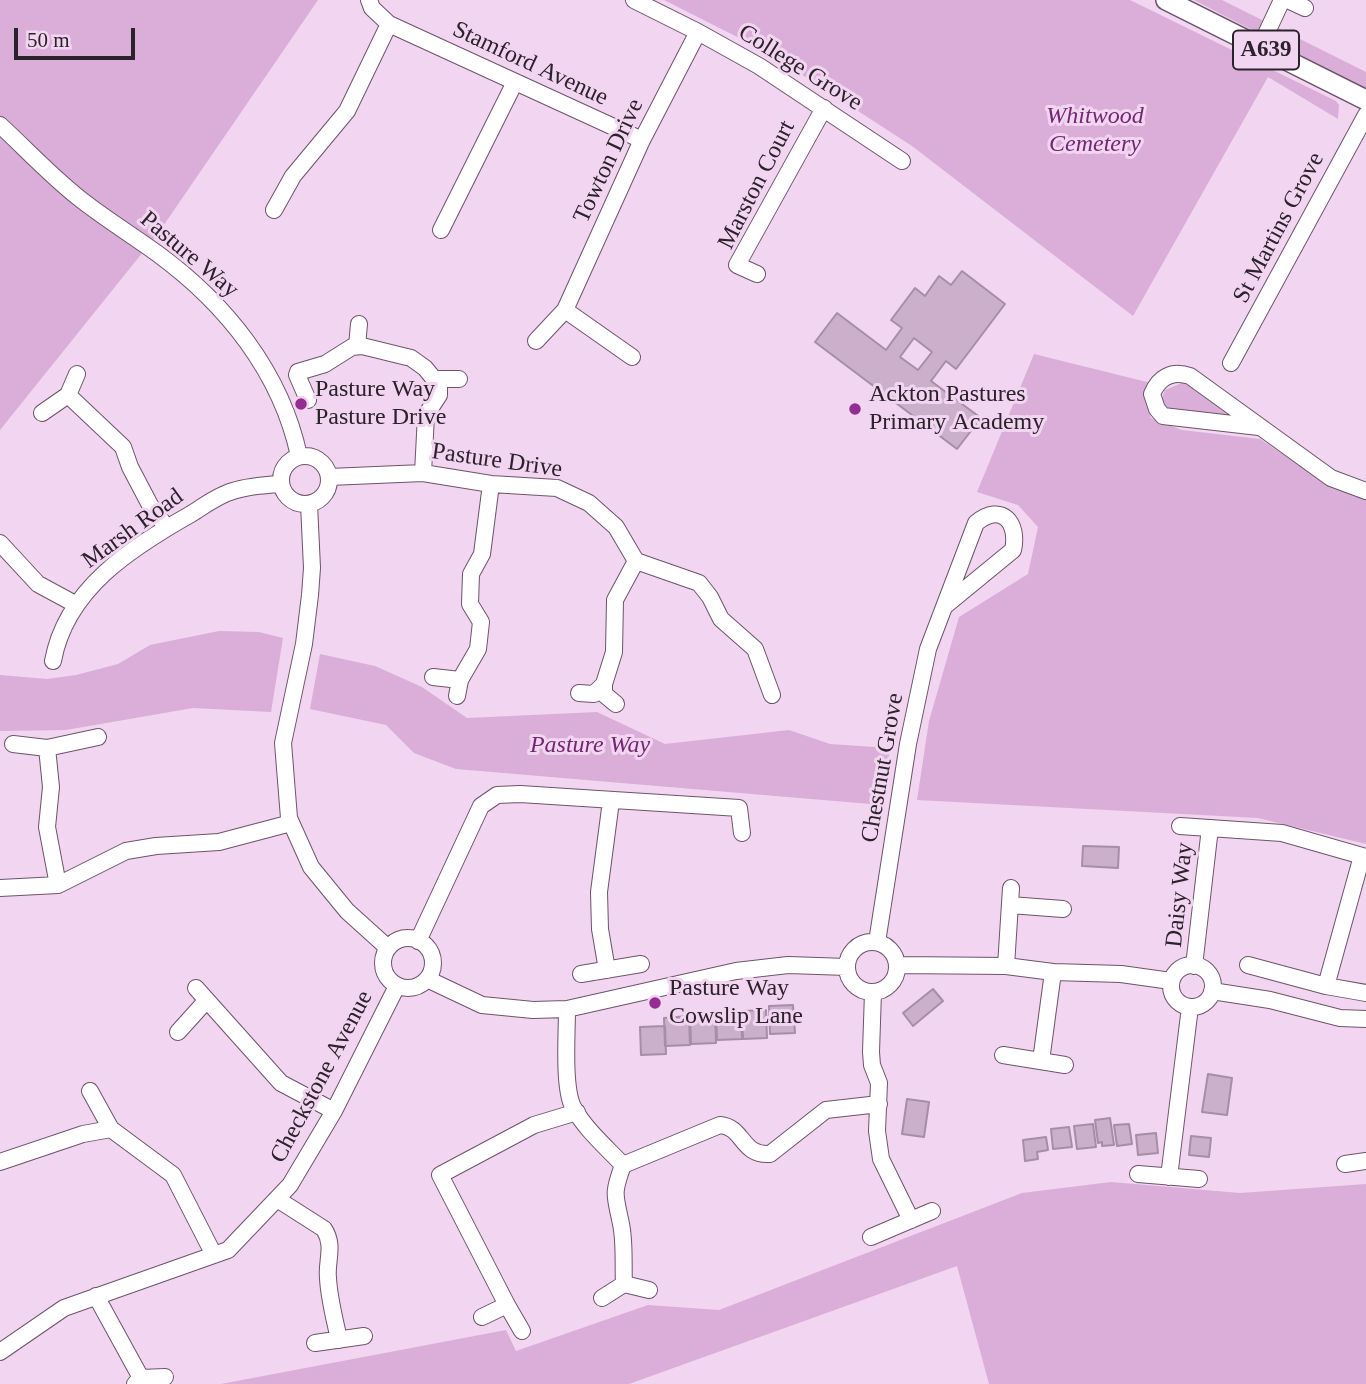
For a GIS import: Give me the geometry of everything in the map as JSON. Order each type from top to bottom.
[{"type":"main road","name":"A639","points":[[1171,1],[1366,100]]},
{"type":"street","name":"Stamford Avenue","points":[[369,0],[372,8],[389,24],[642,141]]},
{"type":"street","name":"College Grove","points":[[634,0],[759,66],[902,161]]},
{"type":"street","points":[[1260,47],[1282,0]]},
{"type":"street","points":[[1288,0],[1306,8]]},
{"type":"street","points":[[274,213],[293,176],[347,111],[389,24]]},
{"type":"street","name":"Towton Drive","points":[[536,341],[565,310],[642,141],[698,32]]},
{"type":"street","points":[[440,231],[515,82]]},
{"type":"street","name":"Marston Court","points":[[757,274],[737,265],[824,108]]},
{"type":"street","name":"St Martins Grove","points":[[1231,363],[1366,115]]},
{"type":"street","name":"Pasture Way","points":[[0,125],[78,197],[161,256],[218,304],[249,344],[274,386],[293,429],[299,456]]},
{"type":"street","points":[[565,310],[634,360]]},
{"type":"street","points":[[358,346],[359,324]]},
{"type":"street","points":[[308,400],[298,372],[325,364],[352,347],[411,358],[425,368],[439,385],[439,395],[426,415],[423,473]]},
{"type":"street","points":[[42,413],[68,395],[77,373]]},
{"type":"street","points":[[1259,427],[1163,416],[1152,394],[1159,381],[1166,376],[1180,373],[1190,376],[1331,478],[1366,491]]},
{"type":"street","points":[[434,379],[458,379]]},
{"type":"street","points":[[68,395],[119,441],[150,505],[167,528]]},
{"type":"street","points":[[299,456],[312,456],[320,461],[329,477],[324,494],[309,503],[292,501],[284,493],[281,484],[281,473],[285,466],[299,456]]},
{"type":"street","name":"Pasture Drive","points":[[329,477],[423,473],[491,484],[557,488],[589,503],[616,527],[636,561]]},
{"type":"street","name":"Marsh Road","points":[[52,661],[56,641],[75,604],[106,570],[167,528],[231,491],[281,484]]},
{"type":"street","points":[[433,677],[459,688],[478,649],[481,622],[470,604],[471,574],[482,554],[491,484]]},
{"type":"street","points":[[309,503],[312,568],[310,595],[304,644],[283,743],[291,823],[311,867],[347,911],[388,948]]},
{"type":"street","name":"Chestnut Grove","points":[[877,942],[908,744],[928,649],[976,523],[992,515],[1005,516],[1014,531],[1013,550],[946,605]]},
{"type":"street","points":[[0,543],[38,584],[75,604]]},
{"type":"street","points":[[616,704],[604,694],[604,684],[614,652],[615,600],[636,561],[699,583],[722,619],[754,649],[772,695]]},
{"type":"street","points":[[579,693],[594,694],[604,684]]},
{"type":"street","points":[[13,744],[47,748],[98,737]]},
{"type":"street","points":[[47,748],[51,787],[47,827],[58,885]]},
{"type":"street","points":[[418,941],[481,806],[497,795],[520,794],[740,808],[742,833]]},
{"type":"street","points":[[607,970],[600,929],[599,892],[611,801]]},
{"type":"street","points":[[0,888],[58,885],[126,852],[156,846],[219,842],[291,823]]},
{"type":"street","name":"Daisy Way","points":[[1180,826],[1282,834],[1364,856]]},
{"type":"street","name":"Daisy Way","points":[[1195,966],[1210,828]]},
{"type":"street","points":[[1326,985],[1364,856]]},
{"type":"street","points":[[1006,966],[1010,896],[1063,909]]},
{"type":"street","points":[[405,938],[418,941],[429,951],[432,958],[433,965],[427,979],[414,988],[397,986],[386,976],[383,969],[384,955],[388,948],[405,938]]},
{"type":"street","points":[[877,942],[892,950],[897,965],[894,979],[889,986],[873,992],[859,988],[850,977],[847,967],[855,949],[863,944],[877,942]]},
{"type":"street","points":[[581,974],[641,964]]},
{"type":"street","points":[[427,979],[482,1005],[533,1010],[567,1009],[736,971],[788,965],[847,967]]},
{"type":"street","points":[[897,965],[1006,966],[1053,972],[1121,974],[1171,981]]},
{"type":"street","points":[[1248,965],[1366,993]]},
{"type":"street","points":[[1182,967],[1200,967],[1210,977],[1212,991],[1202,1005],[1190,1007],[1178,1002],[1174,997],[1171,981],[1182,967]]},
{"type":"street","points":[[1041,1061],[1053,972]]},
{"type":"street","name":"Checkstone Avenue","points":[[0,1352],[64,1308],[228,1250],[290,1185],[334,1111],[397,986]]},
{"type":"street","points":[[196,988],[281,1083],[334,1111]]},
{"type":"street","points":[[1212,991],[1270,1000],[1340,1018],[1366,1019]]},
{"type":"street","points":[[873,992],[871,1052],[872,1065],[879,1083],[877,1131],[881,1158],[911,1220]]},
{"type":"street","points":[[178,1032],[206,1001]]},
{"type":"street","points":[[1169,1177],[1190,1007]]},
{"type":"street","points":[[567,1009],[568,1083],[572,1105],[623,1165]]},
{"type":"street","points":[[1003,1055],[1065,1065]]},
{"type":"street","points":[[90,1091],[111,1129],[173,1175],[214,1255]]},
{"type":"street","points":[[624,1284],[621,1224],[615,1205],[615,1187],[623,1165],[720,1125],[735,1132],[749,1149],[770,1154],[826,1110],[879,1104]]},
{"type":"street","points":[[440,1175],[534,1125],[576,1112]]},
{"type":"street","points":[[0,1162],[83,1134],[111,1129]]},
{"type":"street","points":[[432,1159],[522,1331]]},
{"type":"street","points":[[1345,1164],[1366,1161]]},
{"type":"street","points":[[1138,1174],[1199,1179]]},
{"type":"street","points":[[277,1199],[324,1229],[328,1236],[331,1250],[327,1276],[339,1340]]},
{"type":"street","points":[[871,1237],[932,1211]]},
{"type":"street","points":[[602,1298],[624,1284],[649,1290]]},
{"type":"street","points":[[96,1296],[138,1381],[165,1377]]},
{"type":"street","points":[[482,1317],[507,1305]]},
{"type":"street","points":[[315,1343],[364,1336]]},
{"type":"green space","points":[[0,0],[318,0],[159,232],[0,430]]},
{"type":"green space","name":"Whitwood Cemetery","points":[[664,0],[1130,0],[1336,101],[1339,105],[1338,119],[1268,77],[1133,316],[912,146],[767,52]]},
{"type":"green space","points":[[1194,0],[1222,0],[1366,72],[1366,89]]},
{"type":"green space","points":[[1034,354],[1151,383],[1145,401],[1151,418],[1182,430],[1260,439],[1330,486],[1366,500],[1366,844],[1258,818],[917,800],[929,721],[959,617],[1028,574],[1038,527],[1018,505],[977,492]]},
{"type":"green space","points":[[1184,382],[1233,418],[1172,412],[1162,398],[1165,390]]},
{"type":"green space","points":[[219,631],[259,632],[283,638],[271,712],[193,708],[66,730],[0,731],[0,675],[47,679],[76,675],[118,664],[150,645]]},
{"type":"green space","name":"Pasture Way","points":[[320,654],[375,666],[422,687],[467,718],[597,712],[665,744],[789,730],[830,744],[890,748],[882,805],[456,769],[414,753],[386,725],[310,709]]},
{"type":"green space","points":[[1111,1182],[1240,1193],[1366,1184],[1366,1384],[989,1384],[957,1266],[629,1384],[221,1384],[506,1330],[516,1351],[648,1305],[719,1310],[1022,1193]]},
{"type":"building","points":[[962,271],[1005,304],[956,369],[946,361],[931,381],[981,418],[957,449],[815,342],[837,313],[886,350],[902,328],[891,320],[915,288],[925,296],[939,276],[951,285]],"holes":[[[914,338],[932,352],[918,370],[900,357]]]},
{"type":"building","points":[[1083,846],[1119,847],[1118,868],[1082,866]]},
{"type":"building","points":[[933,989],[943,1001],[913,1026],[903,1013]]},
{"type":"building","points":[[793,1005],[795,1033],[770,1034],[769,1006]]},
{"type":"building","points":[[766,1010],[767,1038],[743,1039],[742,1011]]},
{"type":"building","points":[[741,1011],[742,1039],[717,1040],[716,1012]]},
{"type":"building","points":[[715,1015],[716,1043],[691,1044],[690,1016]]},
{"type":"building","points":[[689,1016],[690,1045],[665,1046],[664,1018]]},
{"type":"building","points":[[665,1026],[666,1054],[641,1055],[640,1027]]},
{"type":"building","points":[[1208,1074],[1232,1078],[1227,1115],[1202,1112]]},
{"type":"building","points":[[907,1099],[929,1102],[924,1137],[902,1134]]},
{"type":"building","points":[[1110,1118],[1114,1145],[1102,1146],[1102,1142],[1098,1143],[1095,1120]]},
{"type":"building","points":[[1093,1124],[1096,1147],[1077,1149],[1074,1126]]},
{"type":"building","points":[[1129,1124],[1132,1144],[1117,1146],[1114,1125]]},
{"type":"building","points":[[1069,1127],[1072,1147],[1053,1149],[1051,1129]]},
{"type":"building","points":[[1156,1133],[1158,1153],[1138,1155],[1136,1135]]},
{"type":"building","points":[[1191,1136],[1211,1138],[1209,1157],[1189,1155]]},
{"type":"building","points":[[1046,1137],[1048,1150],[1037,1152],[1038,1159],[1025,1161],[1023,1140]]},
{"type":"place","name":"Pasture Way Pasture Drive","points":[[301,404]]},
{"type":"place","name":"Ackton Pastures Primary Academy","points":[[855,409]]},
{"type":"place","name":"Pasture Way Cowslip Lane","points":[[655,1003]]}]
